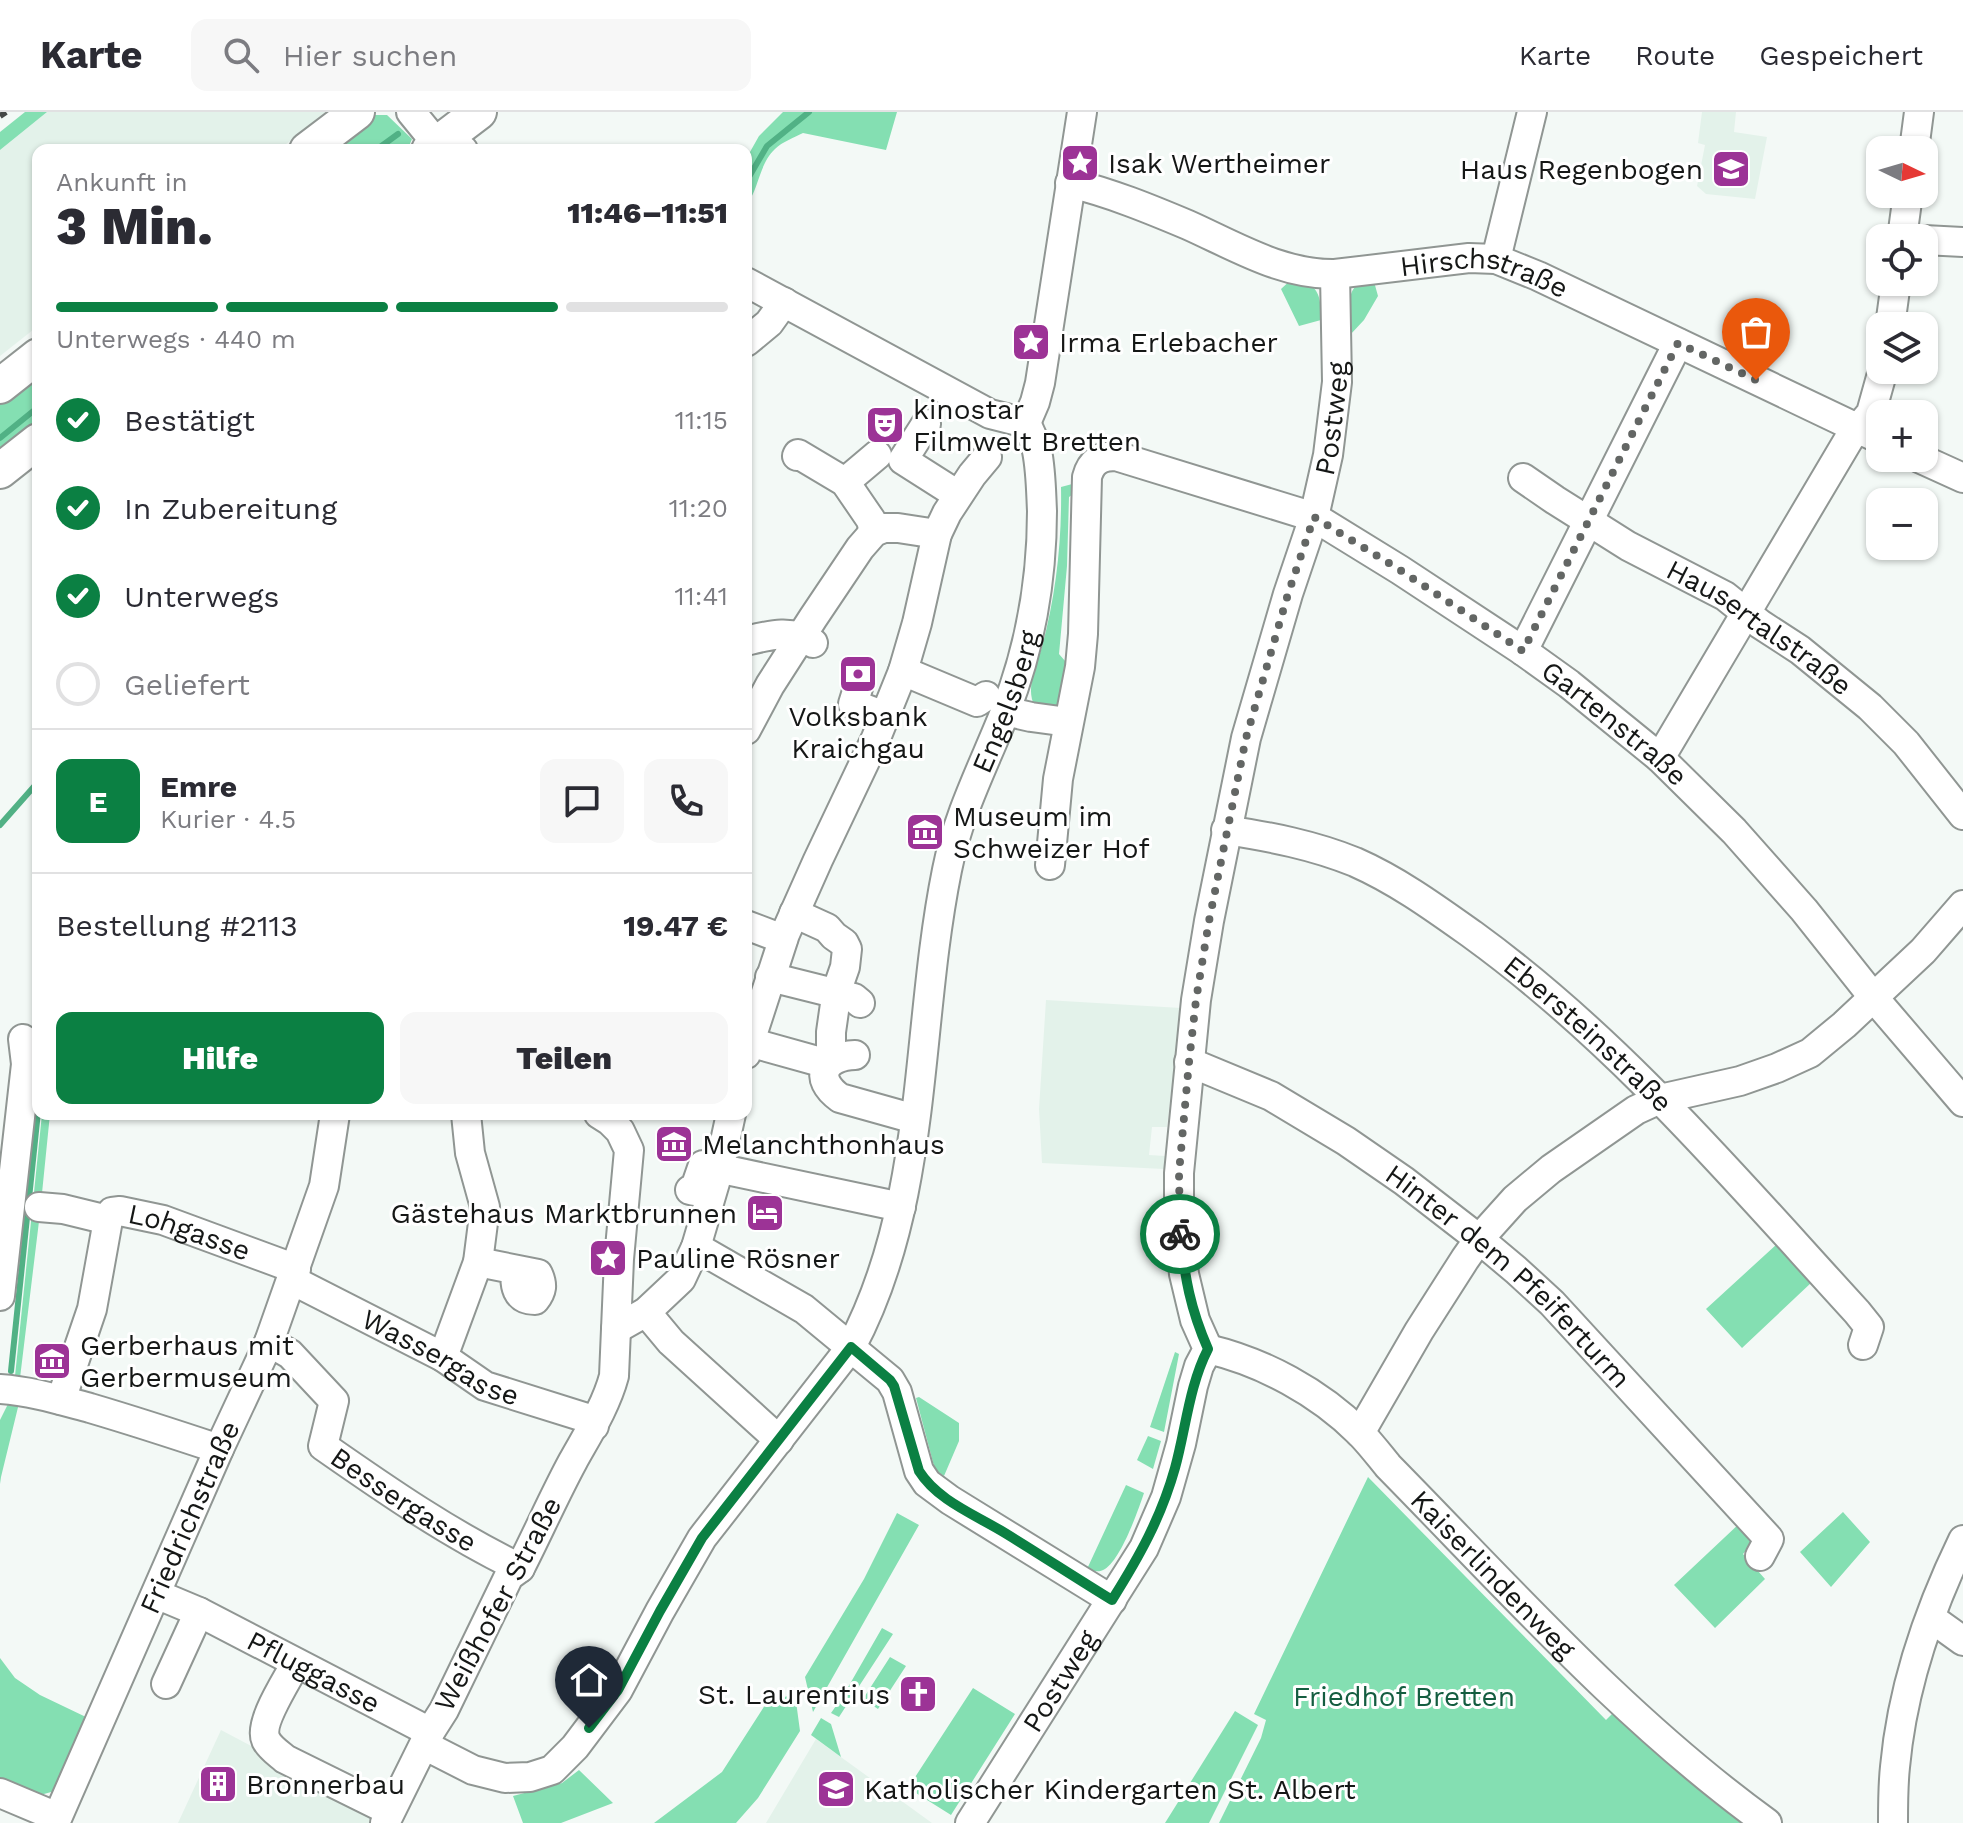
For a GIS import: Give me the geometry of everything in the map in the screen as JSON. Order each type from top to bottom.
[{"type":"main road","points":[[315,144],[357,112]]},
{"type":"main road","points":[[448,144],[479,112]]},
{"type":"main road","points":[[0,386],[32,361]]},
{"type":"main road","points":[[0,471],[32,446]]},
{"type":"street","points":[[411,112],[441,144]]},
{"type":"street","points":[[752,285],[990,414],[1026,423],[1040,383],[1082,112]]},
{"type":"street","points":[[1496,259],[1532,112]]},
{"type":"street","points":[[1916,136],[1919,112]]},
{"type":"street","name":"Hirschstraße","points":[[1070,183],[1127,201],[1289,268],[1313,273],[1335,274],[1469,258],[1496,259],[1866,432]]},
{"type":"street","points":[[1938,241],[1963,242]]},
{"type":"street","name":"Postweg","points":[[970,1823],[1144,1548],[1166,1497],[1193,1386],[1208,1349],[1195,1320],[1184,1274],[1179,1227],[1179,1173],[1196,1000],[1246,738],[1314,517],[1328,455],[1337,382],[1335,274]]},
{"type":"street","points":[[752,337],[769,323],[784,302]]},
{"type":"street","points":[[1523,651],[1678,343]]},
{"type":"street","name":"Engelsberg","points":[[779,1440],[859,1333],[886,1264],[901,1207],[915,1119],[940,904],[954,837],[996,704],[1022,660],[1031,623],[1042,545],[1041,483],[1037,448],[1026,423]]},
{"type":"street","points":[[752,719],[770,685],[808,640],[860,548],[870,524],[878,463],[926,424]]},
{"type":"street","points":[[1660,758],[1849,439],[1866,435]]},
{"type":"street","points":[[797,456],[878,463],[958,495]]},
{"type":"street","name":"Gartenstraße","points":[[1068,722],[1080,667],[1083,634],[1087,477],[1095,461],[1105,456],[1116,456],[1314,517],[1523,651],[1660,758],[1770,870],[1963,1102]]},
{"type":"street","points":[[752,1035],[789,926],[903,671],[937,534],[958,495],[987,457]]},
{"type":"street","points":[[1938,467],[1963,478]]},
{"type":"street","name":"Hausertalstraße","points":[[1523,478],[1628,546],[1725,596],[1800,650],[1870,707],[1906,743],[1963,815]]},
{"type":"street","points":[[870,524],[937,534]]},
{"type":"street","points":[[752,640],[777,634],[808,640]]},
{"type":"street","points":[[903,671],[977,702],[996,704],[1031,717],[1068,722],[1058,779],[1050,865]]},
{"type":"street","points":[[858,688],[853,704],[885,716]]},
{"type":"street","name":"Ebersteinstraße","points":[[1226,830],[1299,843],[1391,879],[1422,898],[1548,993],[1631,1069],[1694,1133],[1869,1327],[1863,1345]]},
{"type":"street","points":[[1360,1433],[1419,1331],[1479,1239],[1515,1199],[1604,1130],[1636,1110],[1660,1099],[1740,1081],[1810,1053],[1923,951],[1963,905]]},
{"type":"street","points":[[752,925],[827,928],[851,950],[845,967],[848,995],[831,1032],[831,1058],[824,1076],[825,1084],[840,1098],[915,1119]]},
{"type":"street","points":[[770,977],[848,995]]},
{"type":"street","points":[[0,1296],[26,1064],[20,1039]]},
{"type":"street","points":[[752,1049],[828,1064],[838,1058],[855,1055]]},
{"type":"street","name":"Hinter dem Pfeiferturm","points":[[1189,1062],[1271,1096],[1310,1118],[1404,1181],[1516,1270],[1552,1303],[1769,1539],[1760,1556]]},
{"type":"street","points":[[890,1096],[915,1119]]},
{"type":"street","name":"Friedrichstraße","points":[[56,1820],[269,1342],[324,1186],[334,1120]]},
{"type":"street","points":[[443,1357],[478,1262],[485,1207],[470,1153],[467,1120]]},
{"type":"street","name":"Weißhofer Straße","points":[[387,1817],[444,1710],[509,1576],[520,1568],[612,1386],[629,1150],[610,1120]]},
{"type":"street","points":[[616,1329],[646,1312],[681,1279],[696,1247],[730,1120]]},
{"type":"street","points":[[690,1190],[694,1191],[703,1165],[901,1207]]},
{"type":"street","name":"Lohgasse","points":[[39,1207],[63,1209],[108,1220],[112,1212],[120,1211],[163,1220],[294,1275]]},
{"type":"street","points":[[61,1400],[92,1309],[108,1220]]},
{"type":"street","points":[[696,1247],[804,1309],[890,1380],[919,1471],[927,1483],[1112,1600]]},
{"type":"street","points":[[478,1262],[516,1270]]},
{"type":"street","name":"Wassergasse","points":[[294,1275],[443,1357],[485,1386],[587,1418],[594,1426]]},
{"type":"street","points":[[646,1312],[679,1348],[779,1440]]},
{"type":"street","name":"Bessergasse","points":[[269,1342],[290,1354],[334,1401],[323,1446],[386,1490],[520,1568]]},
{"type":"street","name":"Kaiserlindenweg","points":[[1208,1349],[1257,1365],[1297,1385],[1332,1409],[1360,1433],[1399,1477],[1606,1688],[1721,1790],[1767,1823]]},
{"type":"street","points":[[0,1389],[61,1400],[147,1424],[219,1449]]},
{"type":"street","name":"Pfluggasse","points":[[156,1594],[199,1612],[296,1663],[427,1739],[473,1770],[505,1778],[530,1777],[552,1770],[575,1747],[618,1690],[702,1538],[779,1440]]},
{"type":"street","points":[[1893,1823],[1895,1765],[1903,1713],[1919,1652],[1963,1540]]},
{"type":"street","points":[[166,1684],[199,1612]]},
{"type":"street","points":[[1931,1618],[1963,1641]]},
{"type":"street","points":[[296,1663],[264,1725],[265,1738],[271,1748],[285,1759],[387,1817]]},
{"type":"street","points":[[0,1793],[56,1820]]},
{"type":"shaded area","points":[[47,112],[329,112],[286,144],[32,144],[32,331],[0,356],[0,150]]},
{"type":"shaded area","name":"Haus Regenbogen","points":[[1702,112],[1736,112],[1734,132],[1767,137],[1755,199],[1706,194],[1697,186],[1705,145],[1698,143]]},
{"type":"shaded area","points":[[1046,1000],[1181,1008],[1167,1127],[1152,1127],[1149,1155],[1165,1156],[1164,1169],[1042,1163],[1039,1109]]},
{"type":"shaded area","points":[[221,1730],[380,1814],[375,1823],[178,1823]]},
{"type":"shaded area","name":"Katholischer Kindergarten St. Albert","points":[[816,1739],[932,1823],[766,1823]]},
{"type":"green space","points":[[25,112],[47,112],[0,150],[0,132]]},
{"type":"green space","points":[[783,112],[897,112],[886,150],[803,133],[781,144],[766,162],[752,196],[752,148],[759,136]]},
{"type":"green space","points":[[373,115],[387,115],[412,139],[410,144],[337,144]]},
{"type":"green space","points":[[1293,278],[1317,292],[1321,320],[1299,326],[1281,289]]},
{"type":"green space","points":[[1373,278],[1378,296],[1364,320],[1350,335],[1352,293],[1360,282]]},
{"type":"green space","points":[[32,376],[32,441],[0,463],[0,403]]},
{"type":"green space","points":[[1076,483],[1076,492],[1069,497],[1059,654],[1072,669],[1063,704],[1054,711],[1035,707],[1031,685],[1054,588],[1061,487]]},
{"type":"green space","points":[[41,1120],[49,1120],[41,1203],[33,1202]]},
{"type":"green space","points":[[32,1212],[40,1213],[20,1378],[15,1376]]},
{"type":"green space","points":[[1777,1244],[1812,1282],[1742,1348],[1706,1309]]},
{"type":"green space","points":[[1175,1352],[1179,1354],[1164,1432],[1150,1427]]},
{"type":"green space","points":[[916,1398],[959,1423],[959,1441],[944,1476],[934,1466]]},
{"type":"green space","points":[[20,1399],[0,1484],[0,1420],[9,1402]]},
{"type":"green space","points":[[1148,1436],[1161,1441],[1153,1469],[1137,1460]]},
{"type":"green space","name":"Friedhof Bretten","points":[[1368,1477],[1606,1720],[1614,1712],[1712,1801],[1742,1823],[1219,1823],[1261,1738],[1266,1720],[1254,1714]]},
{"type":"green space","points":[[1126,1485],[1144,1493],[1128,1534],[1111,1564],[1098,1571],[1087,1569]]},
{"type":"green space","points":[[1843,1512],[1870,1542],[1831,1587],[1800,1552]]},
{"type":"green space","points":[[897,1513],[919,1525],[813,1712],[805,1677],[864,1579]]},
{"type":"green space","points":[[1741,1522],[1752,1536],[1751,1545],[1743,1554],[1765,1579],[1715,1628],[1674,1585]]},
{"type":"green space","points":[[882,1628],[893,1634],[839,1717],[831,1713],[843,1696]]},
{"type":"green space","points":[[890,1657],[906,1666],[878,1709],[863,1699]]},
{"type":"green space","points":[[0,1658],[15,1678],[40,1695],[88,1718],[55,1791],[29,1798],[0,1784]]},
{"type":"green space","points":[[973,1688],[1015,1714],[951,1815],[908,1788]]},
{"type":"green space","points":[[795,1694],[800,1731],[758,1798],[736,1823],[654,1823],[722,1772],[767,1702]]},
{"type":"green space","points":[[1235,1711],[1258,1725],[1209,1823],[1165,1823]]},
{"type":"green space","points":[[821,1718],[831,1724],[841,1757],[811,1735]]},
{"type":"green space","points":[[579,1770],[613,1803],[561,1823],[523,1823],[513,1796],[562,1783]]},
{"type":"waterway","points":[[752,172],[767,146],[809,112]]},
{"type":"waterway","points":[[384,144],[398,134]]},
{"type":"waterway","points":[[0,438],[32,412]]},
{"type":"waterway","points":[[0,825],[32,789]]},
{"type":"waterway","points":[[11,1371],[37,1120]]},
{"type":"railway","points":[[0,116],[6,112]]},
{"type":"way so far","points":[[1180,1234],[1179,1173],[1189,1062],[1209,921],[1246,738],[1314,517],[1523,651],[1678,343],[1756,380]]},
{"type":"place","name":"Isak Wertheimer","points":[[1080,163]]},
{"type":"place","name":"Haus Regenbogen","points":[[1731,169]]},
{"type":"place","name":"Irma Erlebacher","points":[[1031,342]]},
{"type":"place","name":"kinostar Filmwelt Bretten","points":[[885,425]]},
{"type":"place","name":"Volksbank Kraichgau","points":[[858,674]]},
{"type":"place","name":"Museum im Schweizer Hof","points":[[925,832]]},
{"type":"place","name":"Melanchthonhaus","points":[[674,1144]]},
{"type":"place","name":"Gästehaus Marktbrunnen","points":[[765,1213]]},
{"type":"place","name":"Pauline Rösner","points":[[608,1258]]},
{"type":"place","name":"Gerberhaus mit Gerbermuseum","points":[[52,1361]]},
{"type":"place","name":"St. Laurentius","points":[[918,1694]]},
{"type":"place","name":"Bronnerbau","points":[[218,1784]]},
{"type":"place","name":"Katholischer Kindergarten St. Albert","points":[[836,1789]]},
{"type":"route","points":[[589,1728],[618,1690],[702,1538],[851,1347],[894,1386],[919,1471],[927,1483],[1112,1600],[1144,1548],[1166,1497],[1193,1386],[1208,1349],[1195,1320],[1184,1274],[1180,1234]]}]
